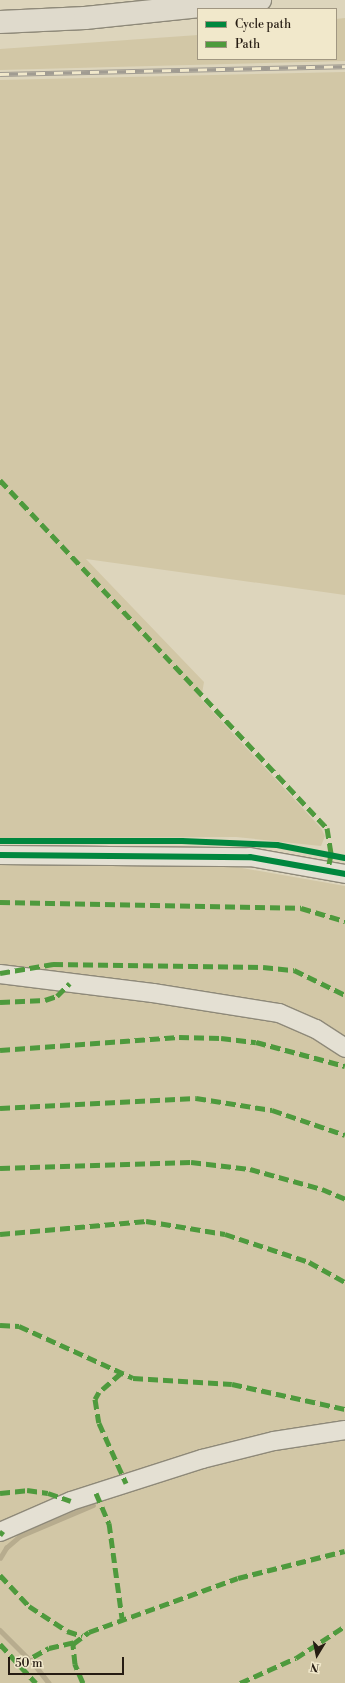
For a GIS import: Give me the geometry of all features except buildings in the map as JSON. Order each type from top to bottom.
[{"type":"highway","points":[[0,22],[100,17],[260,0]]},
{"type":"street","points":[[0,855],[250,857],[345,874]]},
{"type":"street","points":[[0,974],[153,992],[279,1013],[316,1029],[345,1048]]},
{"type":"street","points":[[0,1532],[72,1501],[202,1459],[274,1441],[345,1430]]},
{"type":"shaded area","points":[[345,18],[345,61],[0,70],[0,49],[197,35],[197,60],[337,60],[337,19]]},
{"type":"shaded area","points":[[345,72],[345,595],[86,559],[204,682],[201,699],[321,828],[325,836],[321,846],[236,837],[0,838],[0,80]]},
{"type":"shaded area","points":[[73,864],[231,866],[345,886],[345,1683],[0,1683],[0,865]]},
{"type":"waterway","points":[[0,1558],[6,1548],[20,1536],[93,1505]]},
{"type":"waterway","points":[[0,1630],[27,1657]]},
{"type":"waterway","points":[[31,1660],[49,1683]]},
{"type":"railway","points":[[0,74],[345,66]]},
{"type":"marked path","points":[[0,480],[327,828],[331,854],[328,869]]},
{"type":"marked path","points":[[0,902],[301,908],[345,921]]},
{"type":"marked path","points":[[0,973],[53,964],[263,967],[294,970],[345,995]]},
{"type":"marked path","points":[[0,1002],[45,1000],[57,996],[70,983]]},
{"type":"marked path","points":[[0,1050],[179,1037],[221,1038],[256,1042],[345,1066]]},
{"type":"marked path","points":[[0,1108],[196,1098],[272,1110],[345,1135]]},
{"type":"marked path","points":[[0,1168],[191,1162],[250,1169],[322,1189],[345,1199]]},
{"type":"marked path","points":[[0,1234],[146,1221],[225,1234],[309,1262],[345,1282]]},
{"type":"marked path","points":[[0,1325],[19,1326],[133,1378],[232,1384],[345,1409]]},
{"type":"marked path","points":[[121,1373],[99,1392],[95,1399],[99,1423],[126,1483]]},
{"type":"marked path","points":[[0,1493],[27,1490],[48,1493],[71,1501]]},
{"type":"marked path","points":[[96,1493],[109,1523],[122,1618]]},
{"type":"marked path","points":[[0,1535],[3,1531]]},
{"type":"marked path","points":[[83,1683],[75,1664],[73,1644],[89,1632],[238,1578],[345,1551]]},
{"type":"marked path","points":[[0,1575],[29,1606],[67,1631],[82,1636]]},
{"type":"marked path","points":[[240,1683],[296,1658],[345,1626]]},
{"type":"marked path","points":[[20,1664],[49,1648],[74,1642]]},
{"type":"marked path","points":[[0,1644],[36,1683]]},
{"type":"cycle path","points":[[0,841],[182,841],[277,845],[345,858]]},
{"type":"cycle path","points":[[0,855],[250,857],[345,874]]}]
